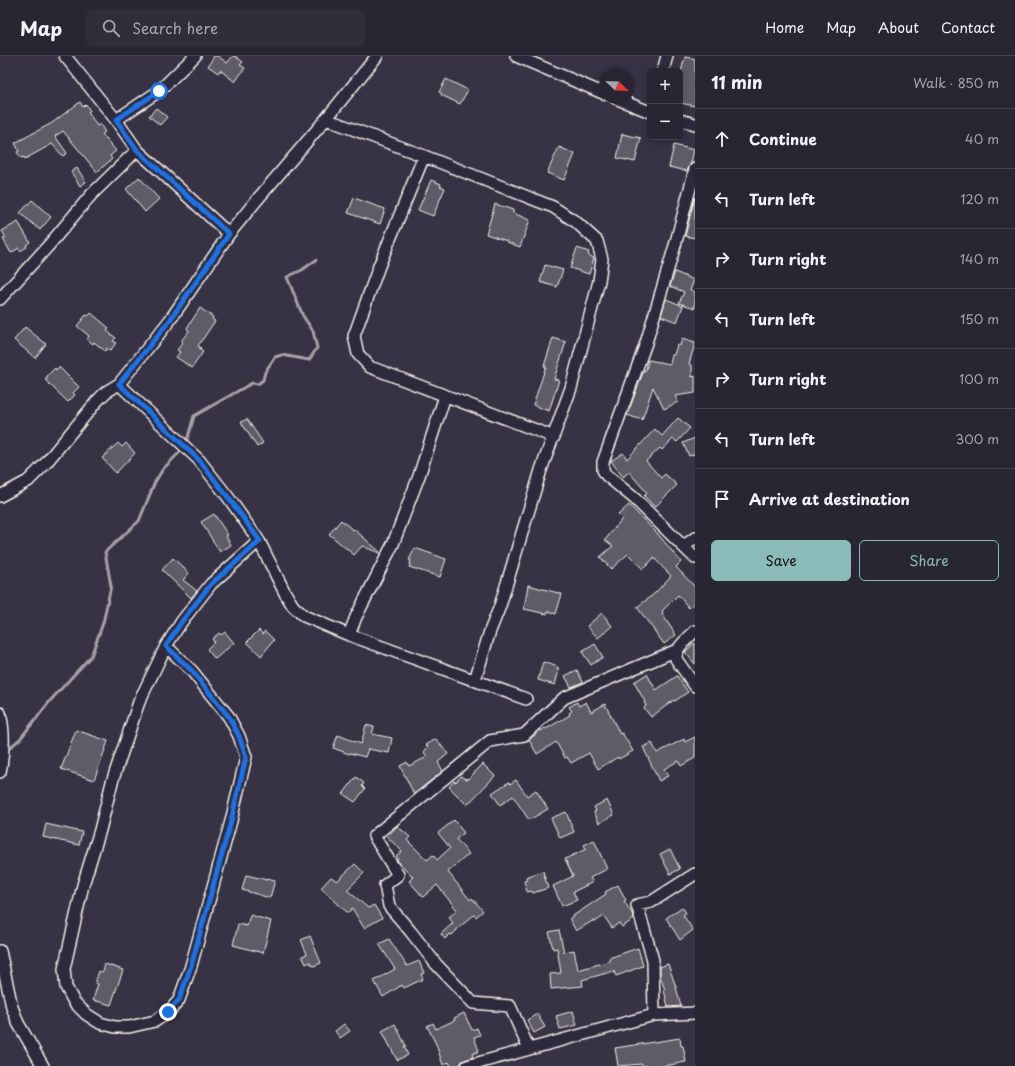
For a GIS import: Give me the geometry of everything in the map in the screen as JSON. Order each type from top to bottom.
[{"type":"street","points":[[65,56],[116,120],[137,150],[229,234]]},
{"type":"street","points":[[116,120],[159,91],[195,56]]},
{"type":"street","points":[[0,496],[28,481],[45,464],[97,401],[106,392],[119,384],[170,320],[229,234],[377,56]]},
{"type":"street","points":[[516,56],[599,91]]},
{"type":"street","points":[[664,68],[667,56]]},
{"type":"street","points":[[630,104],[647,111]]},
{"type":"street","points":[[326,119],[553,207],[576,222],[597,241],[602,259],[600,281],[571,388],[541,470],[500,606],[490,631],[475,680]]},
{"type":"street","points":[[683,121],[695,124]]},
{"type":"street","points":[[0,299],[49,245],[91,195],[137,150]]},
{"type":"street","points":[[424,156],[379,266],[354,336],[358,354],[370,367],[554,436]]},
{"type":"street","points":[[695,169],[676,242],[646,343],[602,462],[603,470],[606,475],[635,499],[695,558]]},
{"type":"street","points":[[119,384],[199,460],[260,541],[285,593],[293,606],[304,616],[349,635],[526,698]]},
{"type":"street","points":[[349,635],[356,617],[393,544],[445,396]]},
{"type":"street","points":[[684,546],[695,538]]},
{"type":"street","points":[[166,646],[192,671],[229,717],[239,736],[246,757],[231,821],[193,959],[179,1000],[168,1012],[155,1021],[129,1027],[114,1027],[100,1023],[86,1014],[74,1002],[66,987],[64,969],[83,885],[100,830],[112,782],[139,702],[166,646],[182,621],[211,584],[260,541]]},
{"type":"street","points":[[529,1049],[510,1006],[473,1003],[436,964],[389,906],[385,885],[398,874],[374,836],[490,741],[524,735],[564,698],[677,650],[695,632]]},
{"type":"street","points":[[677,650],[675,654],[676,659],[695,686]]},
{"type":"street","points":[[0,713],[4,733],[0,772]]},
{"type":"street","points":[[654,1015],[653,960],[637,906],[651,902],[695,874]]},
{"type":"street","points":[[0,951],[12,1007],[18,1023],[43,1066]]},
{"type":"street","points":[[467,1066],[654,1015],[695,1013]]},
{"type":"building","points":[[214,56],[218,56],[227,63],[233,56],[235,56],[243,62],[240,65],[245,68],[235,82],[220,70],[218,73],[208,66]]},
{"type":"building","points":[[685,57],[695,59],[695,106],[683,104],[682,68]]},
{"type":"building","points":[[446,79],[468,90],[460,104],[441,95],[442,94],[439,92]]},
{"type":"building","points":[[80,102],[83,107],[86,104],[90,111],[88,112],[97,126],[100,124],[105,132],[102,134],[116,151],[110,156],[112,159],[97,172],[63,131],[55,136],[67,153],[63,156],[52,144],[25,159],[24,157],[21,158],[17,152],[19,151],[15,143],[52,123]]},
{"type":"building","points":[[156,108],[167,117],[160,125],[149,116]]},
{"type":"building","points":[[622,134],[641,138],[635,162],[617,158]]},
{"type":"building","points":[[674,145],[694,150],[691,163],[687,171],[669,167]]},
{"type":"building","points":[[559,147],[575,154],[564,180],[547,173]]},
{"type":"building","points":[[77,168],[86,182],[80,186],[71,172]]},
{"type":"building","points":[[139,177],[159,199],[145,212],[126,189]]},
{"type":"building","points":[[431,180],[441,184],[440,186],[445,188],[433,216],[418,210]]},
{"type":"building","points":[[695,197],[695,238],[685,236]]},
{"type":"building","points":[[354,198],[385,209],[380,224],[348,213]]},
{"type":"building","points":[[32,200],[51,217],[40,230],[20,213]]},
{"type":"building","points":[[495,204],[513,210],[513,213],[530,220],[520,247],[486,234]]},
{"type":"building","points":[[18,222],[30,242],[26,245],[27,247],[20,251],[19,248],[11,253],[3,239],[6,238],[2,231]]},
{"type":"building","points":[[577,248],[589,252],[588,255],[594,258],[589,274],[570,268]]},
{"type":"building","points":[[545,265],[563,270],[557,287],[540,282]]},
{"type":"building","points":[[675,272],[694,280],[690,290],[695,292],[695,308],[679,303],[684,292],[670,286]]},
{"type":"building","points":[[666,299],[683,306],[677,322],[661,316]]},
{"type":"building","points":[[200,308],[213,317],[212,319],[215,321],[198,346],[203,352],[192,368],[176,357],[180,352],[177,350],[183,342],[181,341],[189,331],[187,328]]},
{"type":"building","points":[[91,313],[109,328],[107,331],[116,338],[113,341],[116,343],[110,351],[107,348],[105,351],[94,342],[93,344],[87,339],[89,336],[77,326],[86,315],[88,316]]},
{"type":"building","points":[[25,327],[46,344],[35,358],[14,340]]},
{"type":"building","points":[[553,338],[566,342],[554,379],[559,380],[549,411],[533,405],[546,366],[544,366]]},
{"type":"building","points":[[682,339],[695,343],[689,364],[692,365],[692,377],[695,376],[695,393],[675,396],[678,402],[664,409],[653,387],[642,420],[627,415],[644,370],[646,370],[648,360],[670,364],[672,355],[674,355],[677,345],[680,346]]},
{"type":"building","points":[[59,367],[79,387],[73,393],[75,395],[68,402],[45,380],[55,368],[56,370]]},
{"type":"building","points":[[678,418],[690,428],[677,442],[673,439],[662,450],[660,448],[646,461],[661,478],[665,474],[677,485],[655,507],[644,496],[647,493],[629,472],[623,477],[611,461],[623,453],[627,459],[655,429],[662,436]]},
{"type":"building","points":[[247,419],[263,443],[257,447],[241,422]]},
{"type":"building","points":[[695,438],[695,454],[689,456],[683,443]]},
{"type":"building","points":[[118,443],[122,447],[126,443],[135,453],[116,473],[102,458]]},
{"type":"building","points":[[629,505],[657,533],[681,562],[676,567],[695,587],[695,603],[689,608],[678,595],[662,611],[662,614],[676,635],[664,644],[637,607],[654,594],[671,576],[654,558],[643,569],[628,554],[611,569],[600,557],[613,546],[605,540],[622,519],[618,515]]},
{"type":"building","points":[[214,514],[228,535],[226,536],[231,545],[220,552],[201,522]]},
{"type":"building","points":[[341,520],[353,530],[354,529],[380,552],[379,553],[362,546],[354,555],[329,534]]},
{"type":"building","points":[[415,548],[446,559],[440,577],[409,567],[411,560],[409,560]]},
{"type":"building","points":[[173,558],[189,573],[183,580],[197,591],[191,598],[162,570]]},
{"type":"building","points":[[528,585],[562,594],[556,614],[548,611],[547,614],[524,609]]},
{"type":"building","points":[[602,613],[612,626],[598,638],[587,626]]},
{"type":"building","points":[[259,630],[263,634],[265,631],[274,640],[261,656],[247,642]]},
{"type":"building","points":[[225,632],[234,643],[215,659],[207,649],[214,642],[212,639],[219,633],[221,635]]},
{"type":"building","points":[[695,643],[695,664],[685,652]]},
{"type":"building","points":[[595,644],[603,657],[591,665],[582,652]]},
{"type":"building","points":[[543,662],[558,667],[557,670],[559,670],[555,685],[538,680]]},
{"type":"building","points":[[577,670],[583,682],[571,687],[565,676]]},
{"type":"building","points":[[647,674],[656,690],[677,676],[688,692],[675,701],[674,700],[651,717],[644,708],[646,706],[645,702],[634,682]]},
{"type":"building","points":[[577,702],[579,706],[586,702],[591,712],[605,704],[620,734],[622,733],[633,751],[619,759],[618,757],[598,769],[589,753],[571,763],[567,757],[565,758],[556,742],[537,754],[529,740],[540,730],[546,729],[570,715],[569,713],[572,711],[569,707]]},
{"type":"building","points":[[366,725],[374,727],[372,734],[392,738],[389,753],[368,749],[365,757],[349,754],[333,748],[338,735],[361,744]]},
{"type":"building","points":[[76,730],[108,741],[94,780],[61,769]]},
{"type":"building","points":[[695,737],[695,758],[681,766],[678,761],[664,769],[668,776],[659,781],[643,747],[652,743],[657,753],[684,739],[685,742]]},
{"type":"building","points":[[436,739],[448,754],[438,762],[443,771],[414,794],[400,766],[407,762],[409,766],[427,757],[424,752],[428,747],[426,745]]},
{"type":"building","points":[[483,764],[495,776],[467,805],[449,787],[461,776],[467,780]]},
{"type":"building","points":[[356,777],[364,783],[362,786],[365,789],[355,802],[343,794]]},
{"type":"building","points":[[516,780],[527,796],[536,790],[548,809],[529,820],[513,796],[500,805],[492,793],[509,782],[510,784]]},
{"type":"building","points":[[607,800],[614,815],[599,823],[594,812],[596,811],[594,807]]},
{"type":"building","points":[[566,812],[574,832],[560,838],[551,818]]},
{"type":"building","points":[[454,820],[464,833],[456,839],[469,854],[448,872],[470,900],[472,898],[483,911],[476,917],[474,915],[452,935],[450,934],[445,939],[441,934],[453,923],[449,917],[457,910],[437,885],[423,897],[409,881],[413,877],[397,860],[398,858],[396,856],[402,851],[387,837],[397,826],[410,837],[407,840],[427,860],[433,855],[437,860],[450,848],[438,833]]},
{"type":"building","points":[[46,824],[82,832],[79,845],[43,837]]},
{"type":"building","points":[[594,840],[607,869],[590,878],[593,882],[573,892],[577,900],[562,906],[553,886],[573,876],[565,859],[586,849],[584,845]]},
{"type":"building","points":[[670,849],[680,869],[670,874],[660,854]]},
{"type":"building","points":[[355,864],[364,873],[347,890],[368,908],[374,905],[382,918],[364,928],[352,908],[348,913],[321,888],[331,877],[337,881]]},
{"type":"building","points":[[543,871],[548,888],[533,893],[532,891],[527,892],[524,881],[527,880],[526,877]]},
{"type":"building","points":[[246,875],[267,880],[267,878],[275,880],[270,898],[242,890]]},
{"type":"building","points":[[618,885],[626,900],[624,901],[634,919],[622,927],[619,923],[612,928],[604,916],[576,931],[570,918],[606,894],[605,892]]},
{"type":"building","points":[[682,907],[686,913],[683,915],[693,930],[680,940],[666,918]]},
{"type":"building","points":[[250,915],[271,921],[263,953],[233,945],[238,924],[247,926]]},
{"type":"building","points":[[559,930],[564,952],[574,950],[578,970],[610,961],[609,958],[638,948],[643,966],[616,976],[614,971],[582,980],[583,986],[551,989],[550,974],[561,973],[557,948],[553,949],[549,932]]},
{"type":"building","points":[[310,936],[321,963],[314,966],[310,962],[306,964],[302,956],[307,954],[301,940]]},
{"type":"building","points":[[389,939],[407,966],[419,961],[424,973],[421,974],[423,979],[404,988],[402,985],[383,997],[374,981],[395,969],[379,944]]},
{"type":"building","points":[[105,964],[123,970],[111,1005],[93,1000],[98,984],[95,983],[99,971],[103,972]]},
{"type":"building","points":[[668,964],[681,1006],[668,1007],[665,990],[660,976],[660,967]]},
{"type":"building","points":[[573,1011],[577,1025],[560,1029],[556,1016]]},
{"type":"building","points":[[464,1013],[472,1030],[477,1028],[480,1035],[474,1037],[479,1051],[472,1054],[473,1057],[462,1061],[460,1065],[451,1066],[449,1062],[443,1065],[436,1044],[427,1026],[433,1023],[436,1029],[455,1020],[454,1018]]},
{"type":"building","points":[[537,1014],[545,1027],[534,1033],[527,1020]]},
{"type":"building","points":[[344,1024],[350,1031],[340,1038],[335,1031]]},
{"type":"building","points":[[395,1024],[406,1046],[404,1046],[408,1055],[397,1060],[382,1031]]},
{"type":"building","points":[[680,1038],[686,1062],[664,1066],[642,1066],[642,1064],[618,1066],[615,1048]]},
{"type":"waterway","points":[[186,444],[194,416],[252,383],[258,384],[263,380],[265,372],[275,357],[282,355],[309,360],[317,348],[313,331],[303,316],[287,277],[302,270],[316,260]]},
{"type":"waterway","points":[[6,751],[20,739],[50,701],[91,656],[103,623],[111,586],[105,552],[139,521],[155,482],[163,469],[183,449]]},
{"type":"route","points":[[159,91],[116,120],[137,150],[229,234],[170,320],[119,384],[199,460],[260,541],[211,584],[182,621],[166,646],[192,671],[229,717],[239,736],[246,757],[231,821],[191,966],[179,1000],[168,1012]]}]
